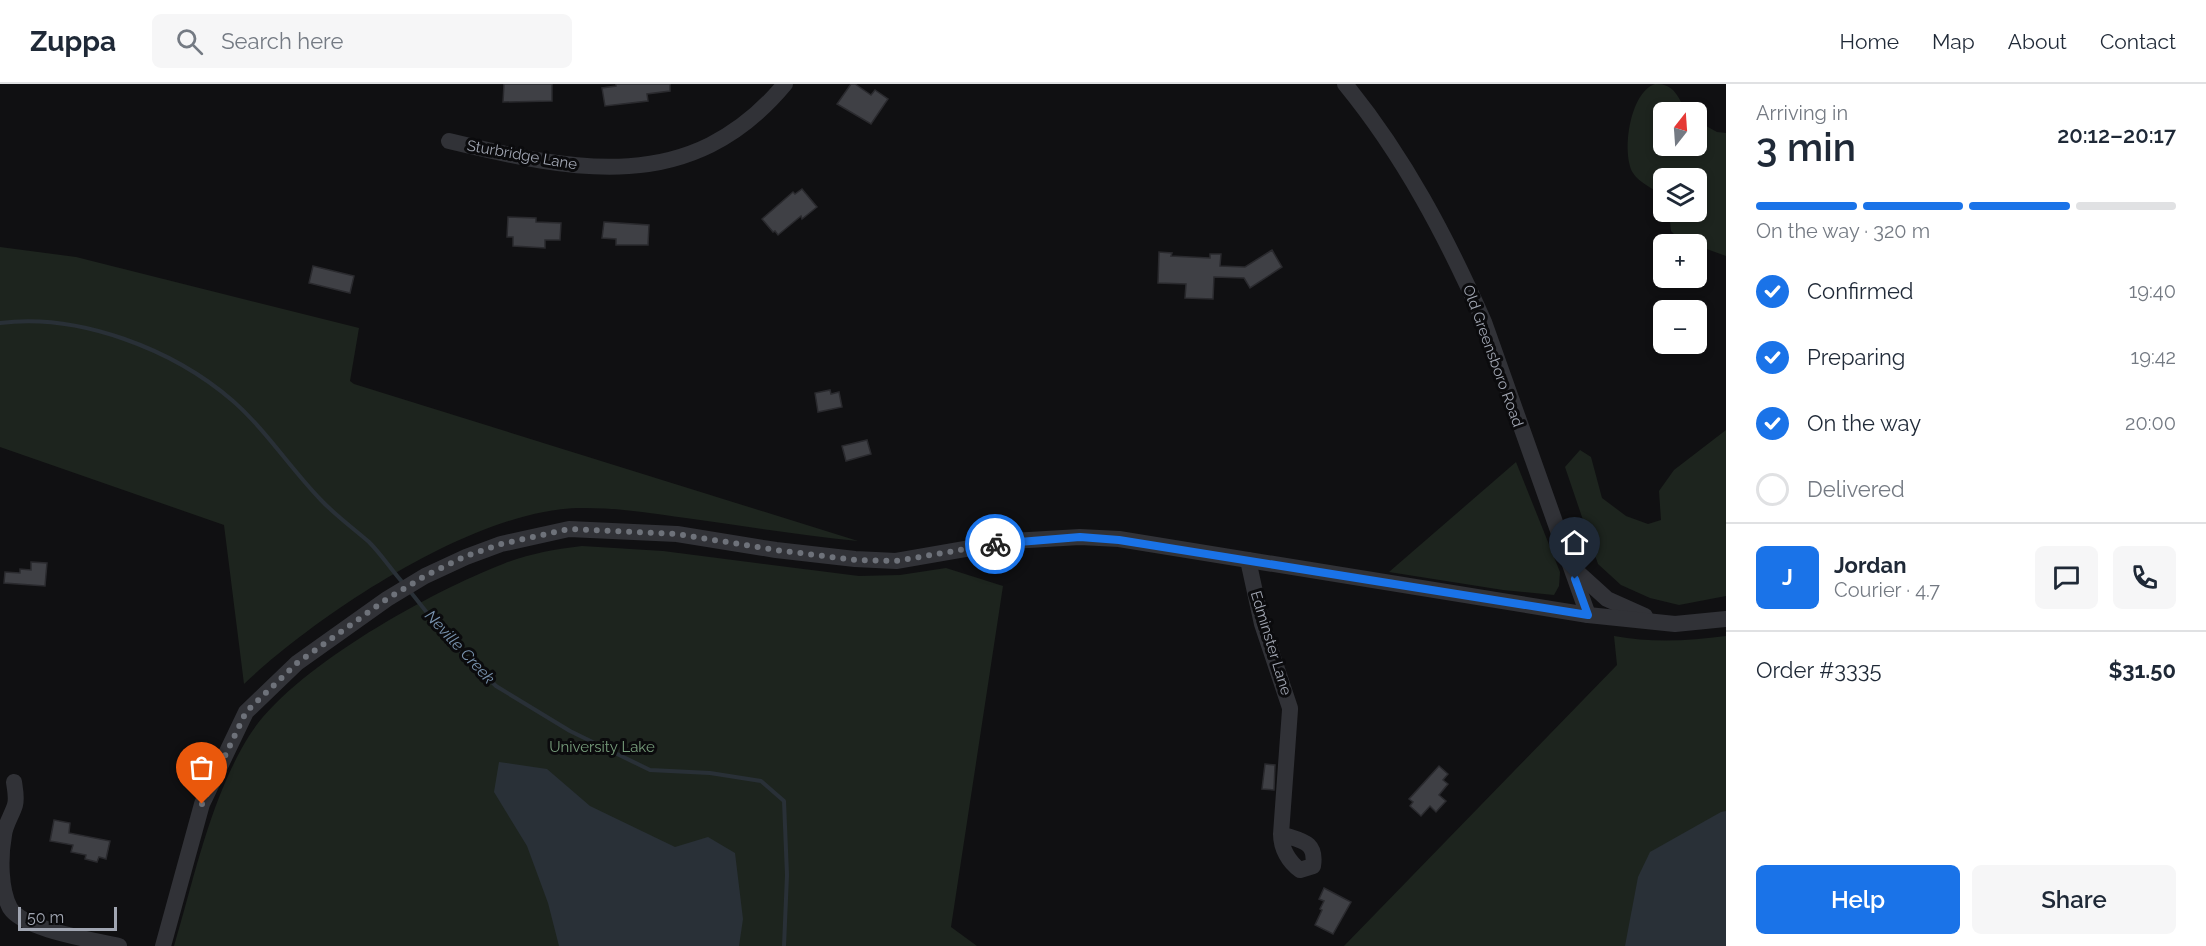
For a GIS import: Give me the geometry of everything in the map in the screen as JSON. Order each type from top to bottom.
[{"type":"street","name":"Sturbridge Lane","points":[[449,141],[517,157],[573,166],[627,168],[652,165],[703,148],[721,139],[753,117],[785,84]]},
{"type":"street","name":"Old Greensboro Road","points":[[1345,84],[1402,165],[1430,211],[1466,282],[1484,322],[1588,615]]},
{"type":"street","points":[[163,946],[202,804],[246,712],[297,663],[387,599],[425,576],[466,556],[501,544],[569,529],[677,534],[855,560],[896,561],[1011,541],[1080,537],[1119,540],[1588,615],[1675,624],[1726,619]]},
{"type":"street","name":"Edminster Lane","points":[[1248,560],[1262,624],[1290,708],[1281,834]]},
{"type":"street","points":[[1570,565],[1588,585],[1618,605],[1675,624]]},
{"type":"street","points":[[14,782],[16,802],[4,834],[2,871],[3,892],[11,910],[30,923],[50,930],[119,946]]},
{"type":"green space","points":[[1655,84],[1667,86],[1681,102],[1653,102],[1653,156],[1707,156],[1707,126],[1717,132],[1726,133],[1726,256],[1707,249],[1707,234],[1674,234],[1671,231],[1670,222],[1707,222],[1707,168],[1653,168],[1653,189],[1633,173],[1628,151],[1630,124],[1639,98],[1646,89]]},
{"type":"green space","points":[[0,247],[76,257],[359,328],[350,381],[354,384],[858,541],[618,509],[577,508],[536,514],[492,527],[445,547],[399,571],[354,598],[313,627],[275,656],[244,684],[224,525],[0,447]]},
{"type":"green space","points":[[1726,430],[1726,596],[1679,605],[1650,598],[1621,585],[1598,564],[1565,467],[1580,450],[1591,457],[1602,498],[1626,516],[1648,524],[1661,520],[1659,491],[1674,470]]},
{"type":"green space","points":[[1516,462],[1560,572],[1559,586],[1554,595],[1503,590],[1389,572]]},
{"type":"green space","name":"University Lake","points":[[582,546],[663,551],[859,576],[900,575],[946,568],[1003,586],[951,927],[977,946],[174,946],[205,838],[224,786],[249,736],[269,711],[296,685],[328,660],[364,636],[438,594],[512,560],[542,552]]},
{"type":"green space","points":[[1614,636],[1642,640],[1670,640],[1726,636],[1726,946],[1344,946],[1617,665]]},
{"type":"shaded area","name":"University Lake","points":[[499,762],[547,769],[590,806],[675,847],[708,837],[735,853],[743,919],[739,946],[559,946],[548,903],[527,846],[494,792]]},
{"type":"shaded area","points":[[1726,811],[1726,946],[1625,946],[1638,877],[1650,852]]},
{"type":"building","points":[[504,84],[552,84],[552,101],[503,102]]},
{"type":"building","points":[[616,84],[670,84],[670,91],[647,94],[648,101],[605,106],[602,88],[616,86]]},
{"type":"building","points":[[851,84],[855,84],[871,95],[875,90],[888,99],[871,124],[837,104]]},
{"type":"building","points":[[802,189],[817,207],[802,219],[801,216],[778,235],[762,219],[793,192],[795,194]]},
{"type":"building","points":[[508,217],[536,218],[536,222],[561,223],[560,240],[545,240],[545,248],[513,246],[513,237],[507,237]]},
{"type":"building","points":[[604,222],[649,225],[648,245],[616,245],[616,239],[602,238]]},
{"type":"building","points":[[1272,250],[1282,267],[1250,288],[1244,278],[1214,277],[1213,299],[1185,298],[1186,284],[1158,283],[1159,252],[1172,253],[1171,256],[1210,258],[1210,254],[1221,254],[1220,266],[1245,267]]},
{"type":"building","points":[[313,266],[354,276],[350,293],[309,283]]},
{"type":"building","points":[[830,390],[831,394],[839,392],[842,407],[818,412],[815,393]]},
{"type":"building","points":[[867,440],[871,454],[846,461],[842,446]]},
{"type":"building","points":[[31,562],[47,563],[45,586],[4,583],[5,572],[20,573],[20,569],[31,570]]},
{"type":"building","points":[[1265,764],[1275,765],[1274,790],[1262,789]]},
{"type":"building","points":[[1439,766],[1448,774],[1443,780],[1448,784],[1439,795],[1446,801],[1436,812],[1430,806],[1421,816],[1410,806],[1413,802],[1409,799]]},
{"type":"building","points":[[54,820],[70,823],[69,833],[110,841],[106,859],[99,857],[97,862],[85,859],[86,855],[71,852],[73,845],[50,841]]},
{"type":"building","points":[[1324,888],[1351,902],[1333,934],[1315,925],[1322,910],[1320,909],[1324,901],[1319,899]]},
{"type":"waterway","name":"Neville Creek","points":[[0,323],[30,321],[93,330],[154,351],[209,382],[245,412],[321,500],[369,542],[404,584]]},
{"type":"waterway","name":"Neville Creek","points":[[409,590],[448,639],[496,686],[570,731],[650,770],[710,773],[761,781],[784,801],[787,875],[784,946]]},
{"type":"way so far","points":[[202,804],[246,712],[297,663],[387,599],[425,576],[466,556],[501,544],[569,529],[677,534],[855,560],[896,561],[995,544]]},
{"type":"route","points":[[995,544],[1080,537],[1119,540],[1457,596],[1588,615],[1575,579]]}]
